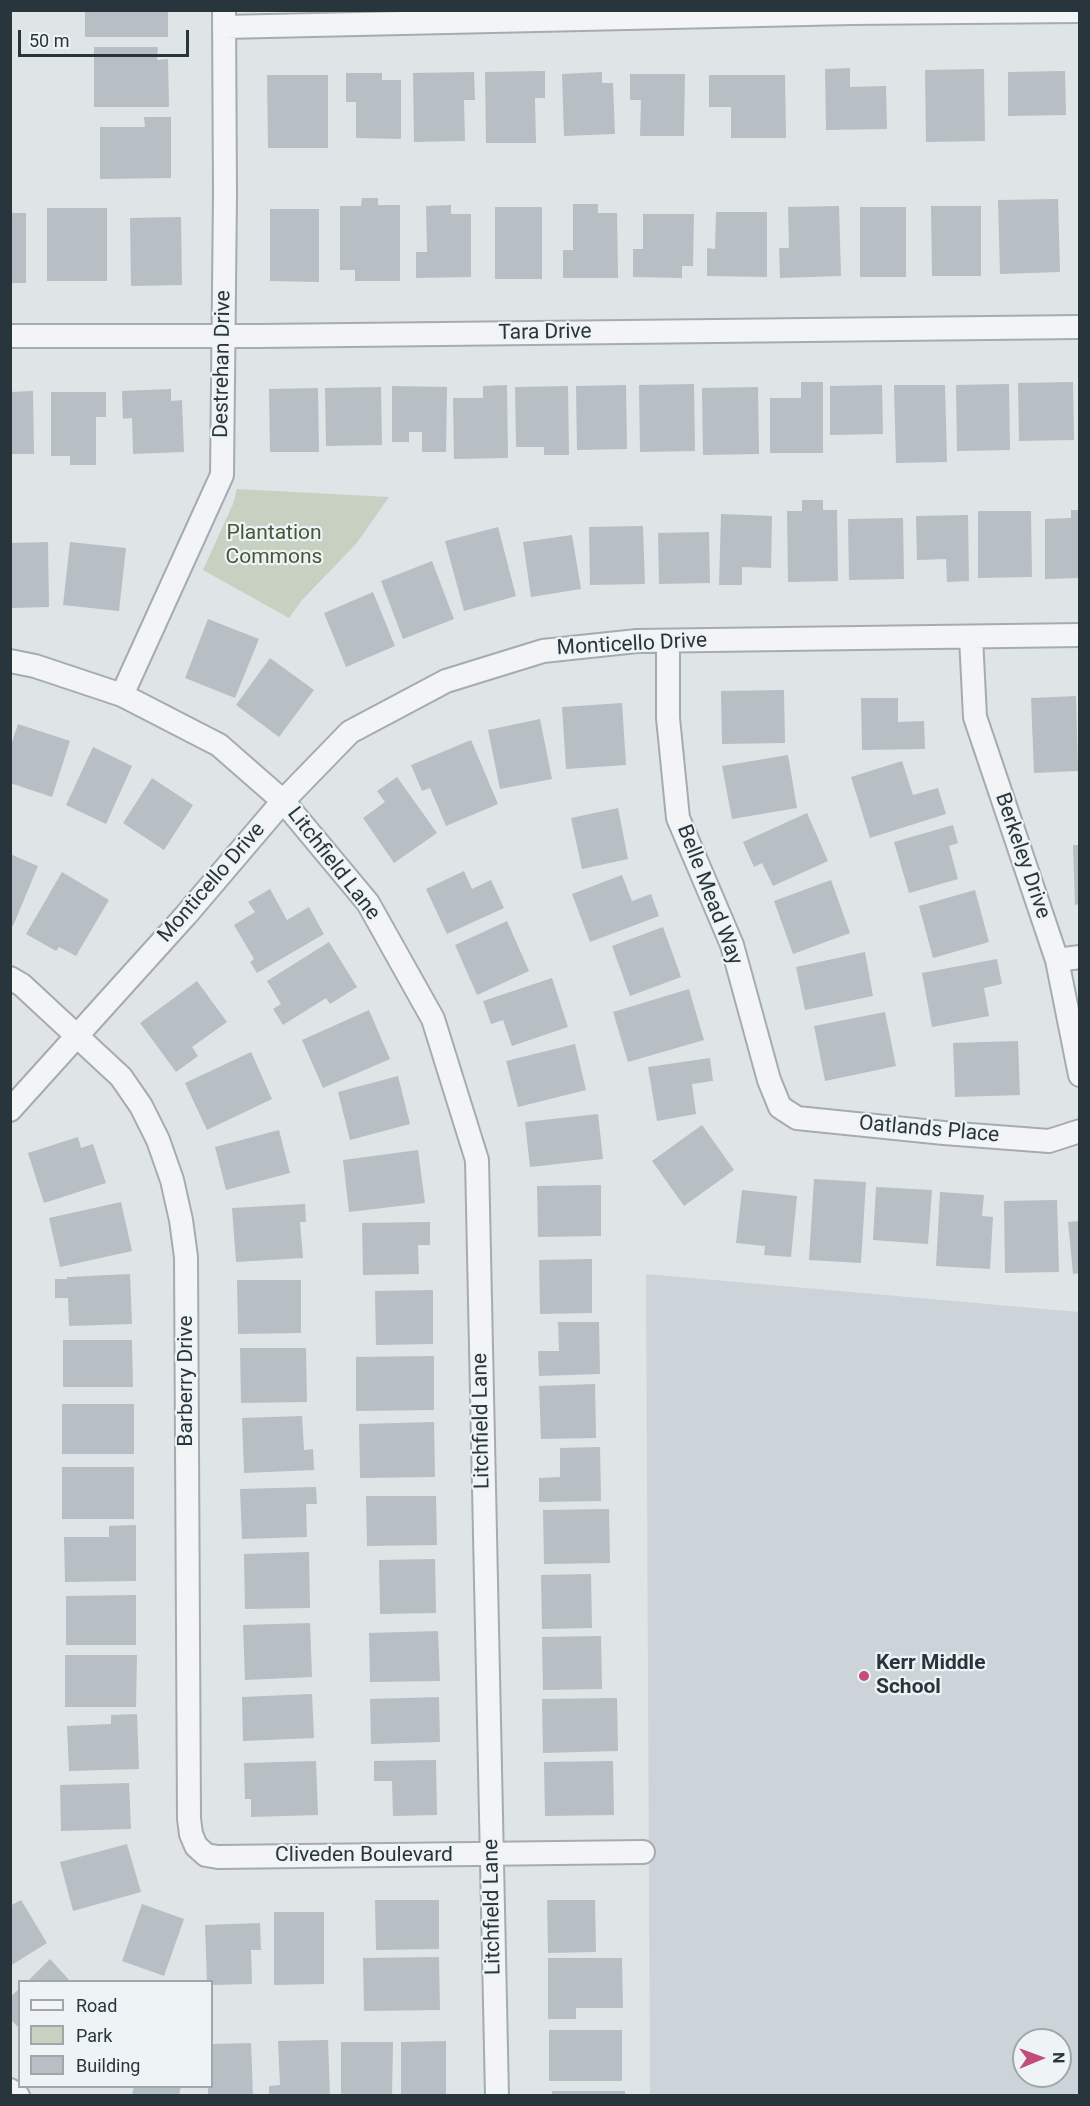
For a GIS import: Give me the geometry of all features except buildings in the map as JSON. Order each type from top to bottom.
[{"type":"street","points":[[224,19],[1080,11]]},
{"type":"street","name":"Destrehan Drive","points":[[122,695],[222,475],[224,19]]},
{"type":"street","name":"Tara Drive","points":[[10,336],[1080,327]]},
{"type":"street","name":"Monticello Drive","points":[[10,1110],[186,915],[283,801],[350,732],[446,681],[543,651],[637,641],[1080,635]]},
{"type":"street","name":"Berkeley Drive","points":[[971,637],[975,717],[1057,960],[1080,1075]]},
{"type":"street","name":"Belle Mead Way","points":[[668,641],[668,718],[678,818],[732,945],[769,1080],[780,1107]]},
{"type":"street","name":"Litchfield Lane","points":[[10,661],[35,666],[122,695],[219,745],[283,801],[368,903],[433,1019],[477,1160],[497,2096]]},
{"type":"street","points":[[1057,960],[1080,957]]},
{"type":"street","name":"Barberry Drive","points":[[10,978],[22,985],[121,1077],[141,1106],[158,1140],[172,1180],[181,1220],[186,1257],[189,1819],[191,1834],[196,1846]]},
{"type":"street","name":"Oatlands Place","points":[[780,1107],[797,1118],[944,1133],[1050,1141],[1080,1131]]},
{"type":"street","name":"Cliveden Boulevard","points":[[196,1846],[206,1855],[218,1857],[643,1852]]},
{"type":"street","points":[[10,2090],[18,2096]]},
{"type":"shaded area","name":"Kerr Middle School","points":[[646,1274],[1079,1312],[1079,2095],[650,2095]]},
{"type":"green space","name":"Plantation Commons","points":[[237,489],[389,497],[356,544],[302,600],[289,618],[203,570],[233,504]]},
{"type":"place","name":"Kerr Middle School","points":[[864,1676]]}]
